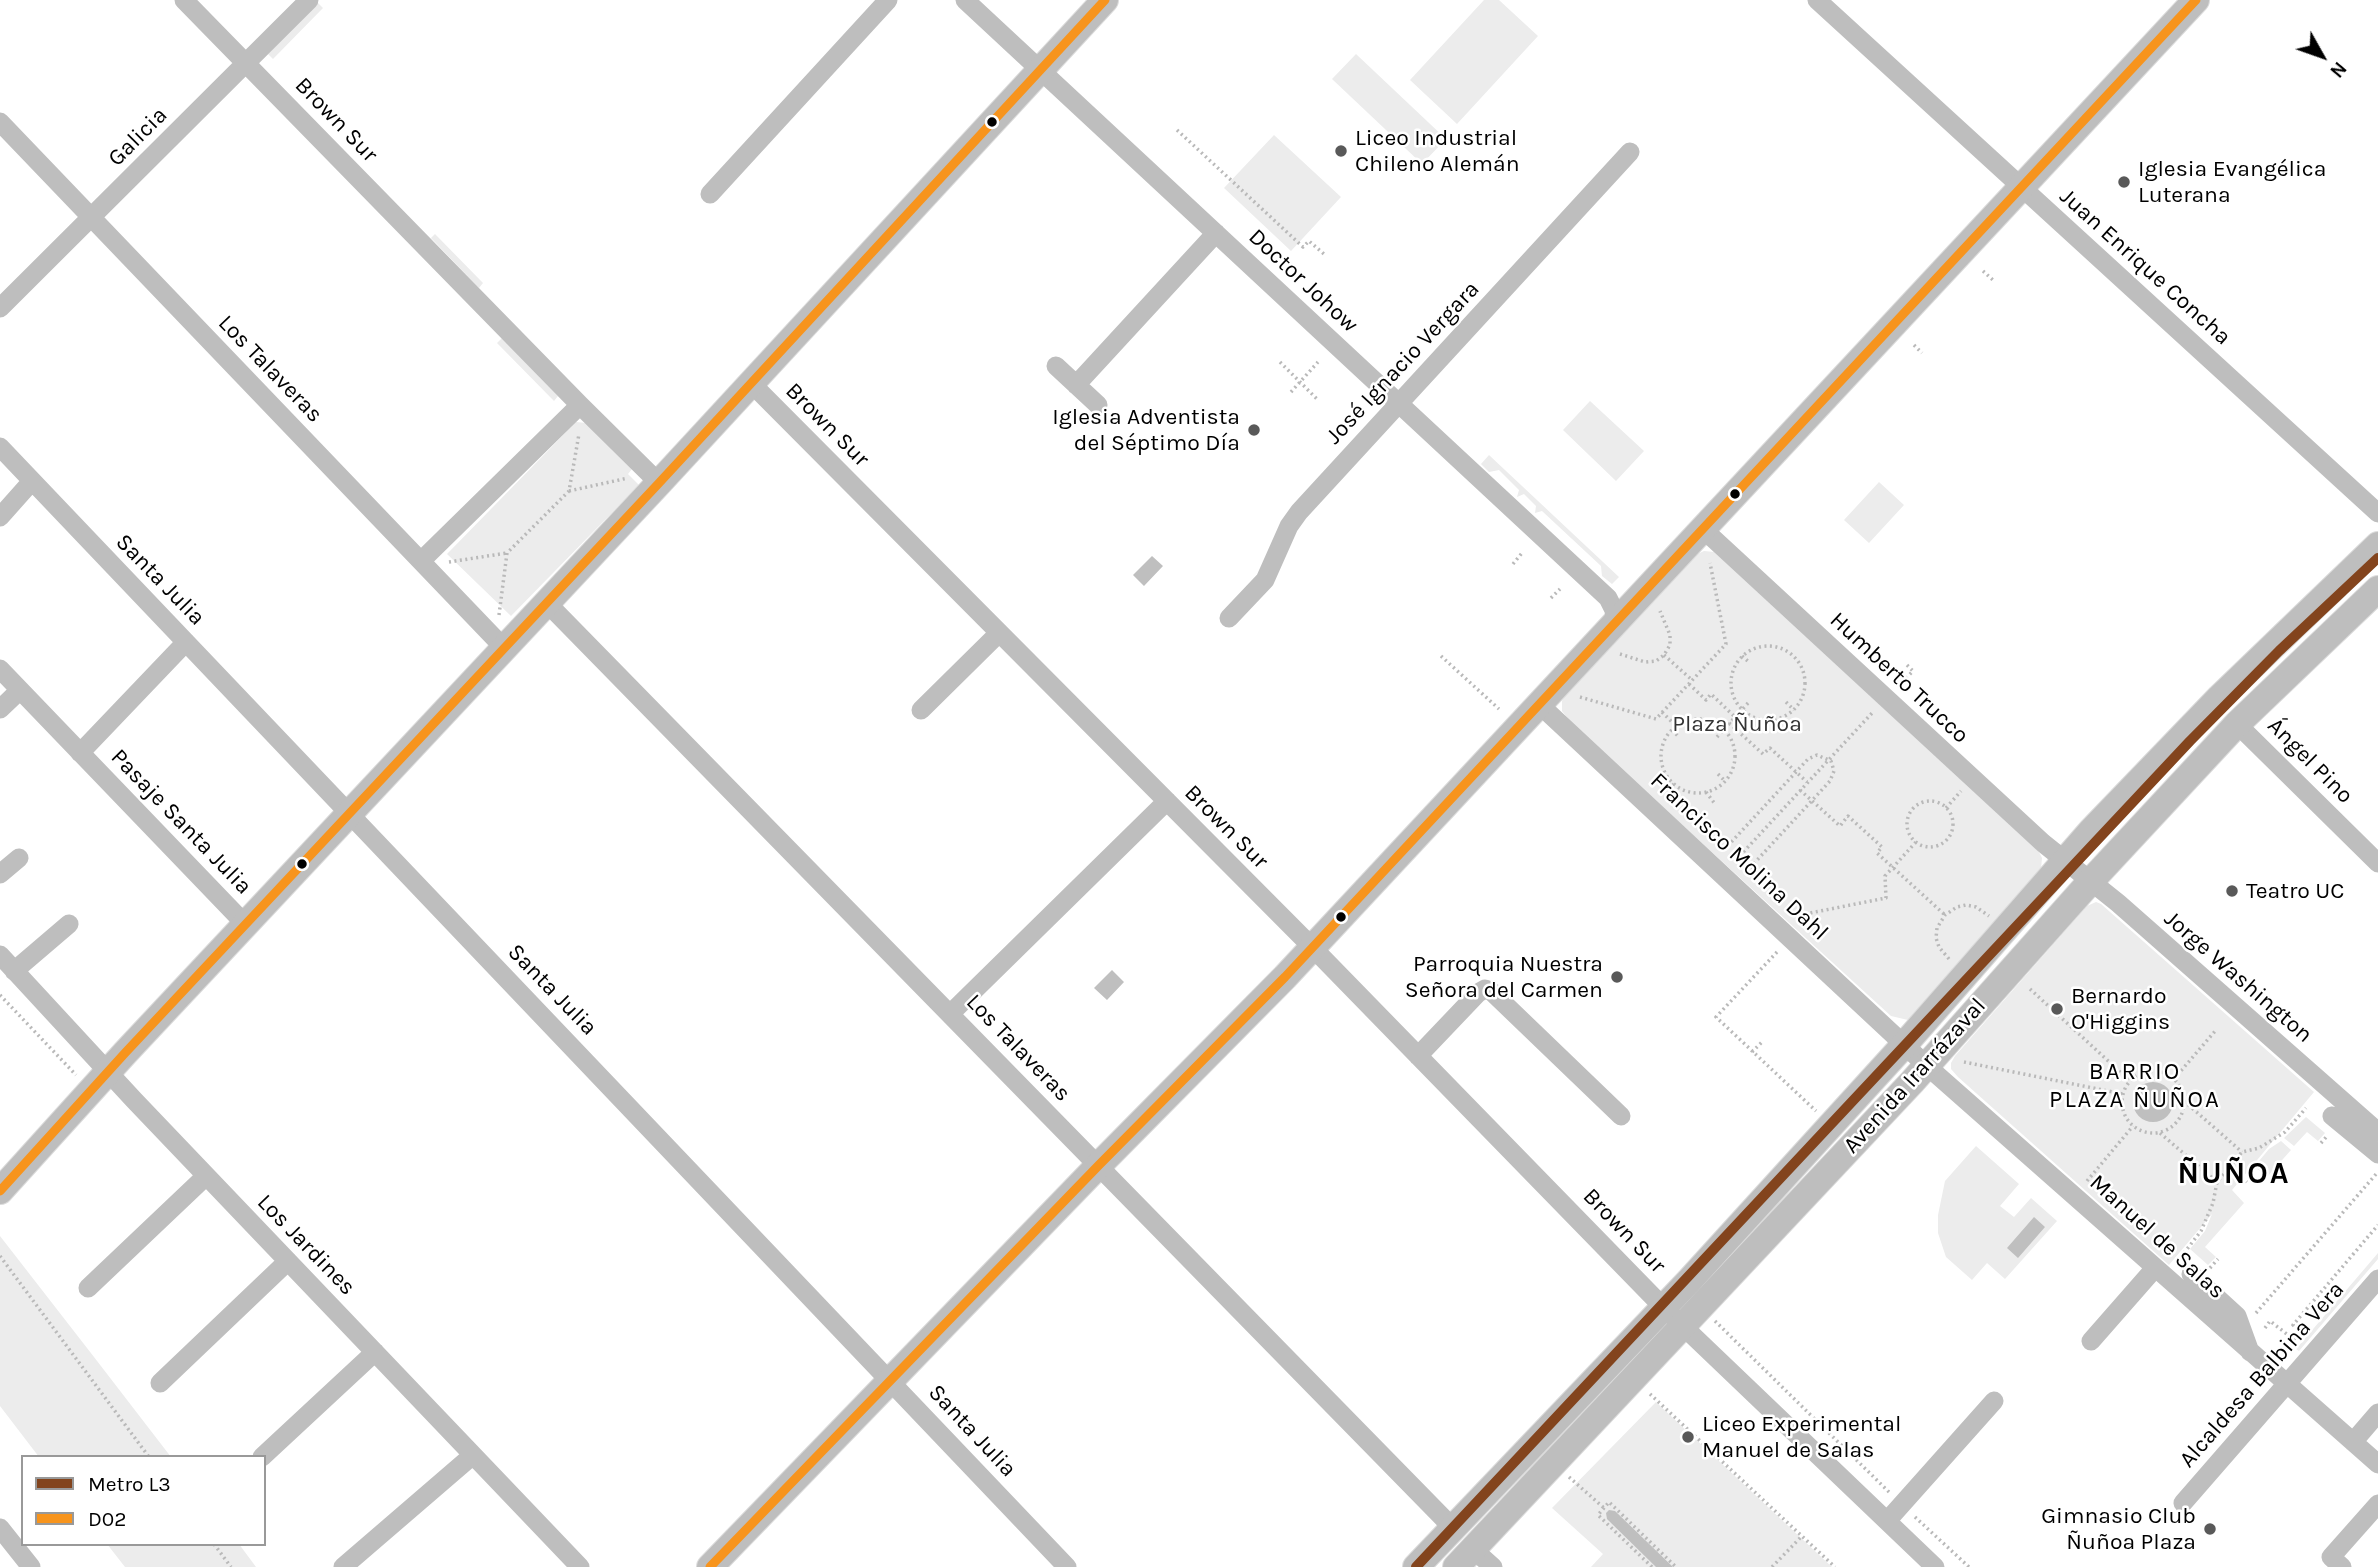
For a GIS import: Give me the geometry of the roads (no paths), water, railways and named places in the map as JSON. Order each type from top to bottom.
[{"type":"main road","points":[[0,1191],[107,1072],[505,649],[1105,0]]},
{"type":"main road","points":[[710,1567],[1313,948],[1540,705],[1619,607],[1703,529],[2196,0]]},
{"type":"main road","name":"Avenida Irarrázaval","points":[[1416,1567],[1664,1308],[1904,1045],[2064,861],[2194,723],[2378,545]]},
{"type":"main road","name":"Avenida Irarrázaval","points":[[1464,1558],[1927,1066],[2090,882],[2237,723],[2378,589]]},
{"type":"street","name":"Brown Sur","points":[[184,0],[659,483]]},
{"type":"street","name":"Galicia","points":[[0,308],[309,0]]},
{"type":"street","points":[[709,194],[888,0]]},
{"type":"street","name":"Doctor Johow","points":[[965,0],[1619,607]]},
{"type":"street","name":"Juan Enrique Concha","points":[[1817,0],[2378,513]]},
{"type":"street","name":"Los Talaveras","points":[[0,122],[505,649]]},
{"type":"street","name":"José Ignacio Vergara","points":[[1229,618],[1265,580],[1292,519],[1630,152]]},
{"type":"street","points":[[1076,385],[1216,233]]},
{"type":"street","points":[[1056,366],[1098,405]]},
{"type":"street","name":"Brown Sur","points":[[751,383],[1313,948],[1664,1308],[1935,1567]]},
{"type":"street","points":[[421,561],[580,405]]},
{"type":"street","name":"Santa Julia","points":[[0,447],[1067,1567]]},
{"type":"street","points":[[0,517],[32,481]]},
{"type":"street","name":"Humberto Trucco","points":[[1703,529],[2064,861]]},
{"type":"street","name":"Los Talaveras","points":[[547,603],[1453,1528]]},
{"type":"street","points":[[921,710],[999,633]]},
{"type":"street","name":"Pasaje Santa Julia","points":[[80,752],[186,642]]},
{"type":"street","name":"Pasaje Santa Julia","points":[[0,669],[246,925]]},
{"type":"street","points":[[0,709],[20,690]]},
{"type":"street","name":"Francisco Molina Dahl","points":[[1540,705],[1904,1045]]},
{"type":"street","name":"Ángel Pino","points":[[2237,723],[2378,863]]},
{"type":"street","points":[[950,1014],[1167,802]]},
{"type":"street","points":[[0,874],[19,858]]},
{"type":"street","name":"Jorge Washington","points":[[2064,861],[2118,903],[2378,1132]]},
{"type":"street","points":[[4,961],[69,924]]},
{"type":"street","name":"Los Jardines","points":[[4,961],[580,1567]]},
{"type":"street","points":[[1418,1056],[1478,993],[1485,989],[1492,991],[1621,1116]]},
{"type":"street","name":"Manuel de Salas","points":[[1904,1045],[2378,1464]]},
{"type":"street","points":[[2332,1116],[2378,1154]]},
{"type":"street","points":[[88,1288],[206,1176]]},
{"type":"street","points":[[160,1383],[288,1261]]},
{"type":"street","points":[[2091,1341],[2155,1268]]},
{"type":"street","points":[[2191,1275],[2237,1317],[2250,1352]]},
{"type":"street","name":"Alcaldesa Balbina Vera","points":[[2183,1503],[2378,1279]]},
{"type":"street","points":[[264,1455],[375,1352]]},
{"type":"street","points":[[1887,1521],[1994,1401]]},
{"type":"street","points":[[2353,1442],[2378,1413]]},
{"type":"street","points":[[343,1567],[473,1455]]},
{"type":"street","points":[[2342,1567],[2331,1557],[2378,1504]]},
{"type":"street","points":[[0,1528],[31,1567]]},
{"type":"street","points":[[1464,1558],[1493,1567]]},
{"type":"metro line","name":"L3","points":[[1416,1567],[2190,741],[2279,651],[2378,558]]},
{"type":"place","name":"Liceo Industrial Chileno Alemán","points":[[1341,151]]},
{"type":"place","name":"Iglesia Evangélica Luterana","points":[[2124,182]]},
{"type":"place","name":"Iglesia Adventista del Séptimo Día","points":[[1254,430]]},
{"type":"place","name":"Teatro UC","points":[[2232,891]]},
{"type":"place","name":"Parroquia Nuestra Señora del Carmen","points":[[1617,977]]},
{"type":"place","name":"Bernardo O'Higgins","points":[[2057,1009]]},
{"type":"place","name":"Liceo Experimental Manuel de Salas","points":[[1688,1437]]},
{"type":"place","name":"Gimnasio Club Ñuñoa Plaza","points":[[2210,1529]]},
{"type":"district","name":"BARRIO PLAZA ÑUÑOA","points":[[2135,1086]]},
{"type":"district","name":"ÑUÑOA","points":[[2234,1174]]},
{"type":"park label","name":"Plaza Ñuñoa","points":[[1737,724]]}]
